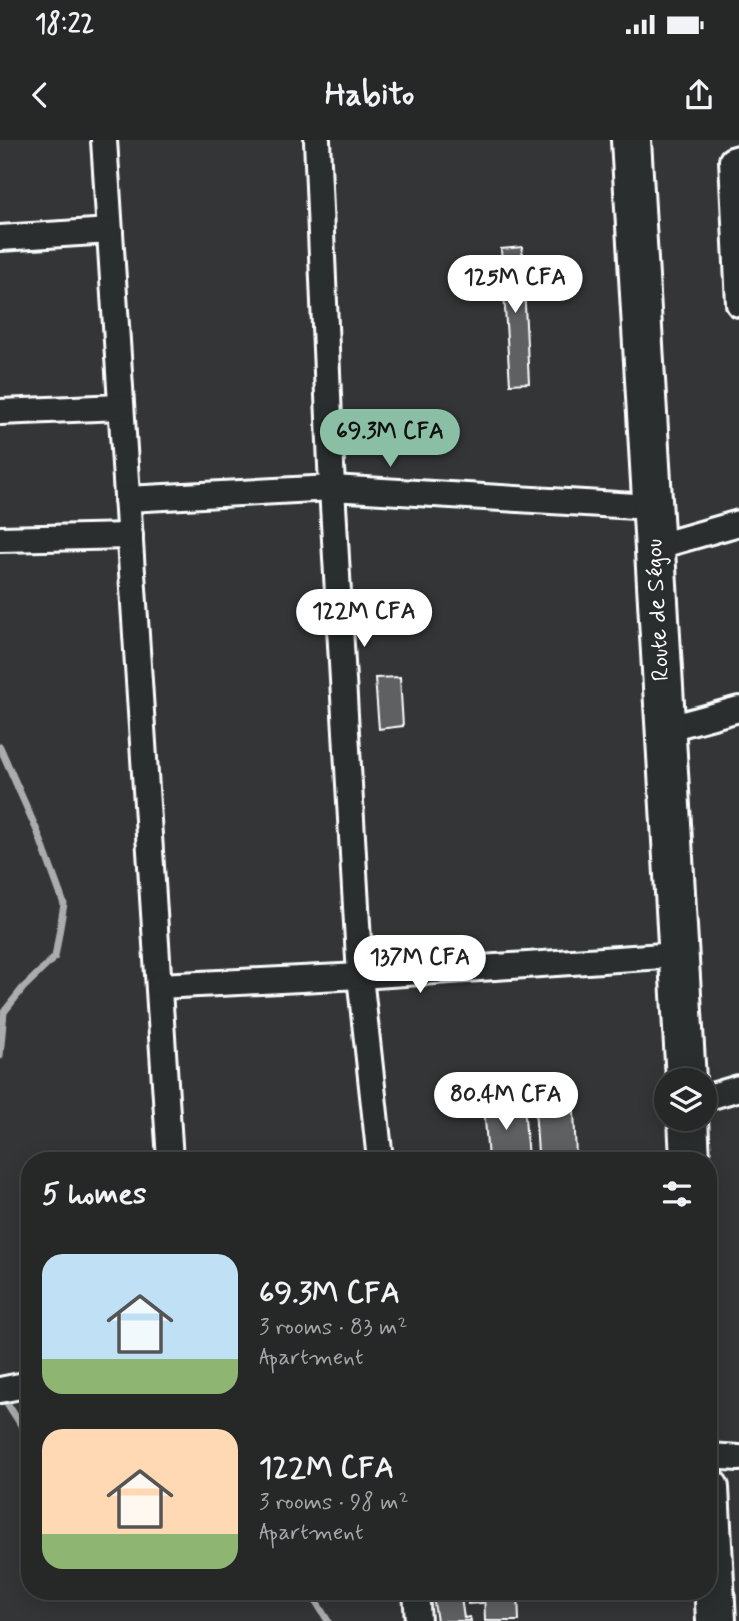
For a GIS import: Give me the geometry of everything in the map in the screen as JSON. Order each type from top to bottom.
[{"type":"highway","name":"Route de Ségou","points":[[631,140],[685,1068]]},
{"type":"highway","points":[[689,1131],[690,1152]]},
{"type":"highway","points":[[715,1600],[716,1621]]},
{"type":"street","points":[[104,140],[169,1152]]},
{"type":"street","points":[[317,140],[332,488],[360,976],[379,1152]]},
{"type":"street","points":[[739,158],[732,160],[739,304]]},
{"type":"street","points":[[0,238],[110,231]]},
{"type":"street","points":[[0,412],[121,407]]},
{"type":"street","points":[[127,499],[332,488],[652,508]]},
{"type":"street","points":[[655,547],[739,523]]},
{"type":"street","points":[[0,540],[130,536]]},
{"type":"street","points":[[665,729],[739,709]]},
{"type":"street","points":[[159,986],[678,955]]},
{"type":"street","points":[[717,1094],[739,1088]]},
{"type":"street","points":[[0,1390],[21,1386]]},
{"type":"street","points":[[717,1457],[739,1458]]},
{"type":"street","points":[[417,1600],[418,1621]]},
{"type":"building","points":[[522,247],[529,383],[510,384],[501,249]]},
{"type":"building","points":[[400,677],[403,726],[379,729],[375,678]]},
{"type":"building","points":[[573,1089],[576,1152],[538,1152],[534,1093]]},
{"type":"building","points":[[524,1102],[527,1152],[487,1152],[484,1105]]},
{"type":"building","points":[[434,1600],[461,1600],[464,1618],[470,1617],[471,1621],[437,1621]]},
{"type":"building","points":[[468,1600],[482,1600],[482,1603],[468,1604]]},
{"type":"building","points":[[484,1600],[518,1600],[519,1621],[485,1621]]},
{"type":"waterway","points":[[0,747],[38,833],[64,904],[55,957],[23,988],[4,1012],[0,1056]]},
{"type":"waterway","points":[[2,1395],[21,1425]]},
{"type":"waterway","points":[[315,1600],[328,1621]]}]
